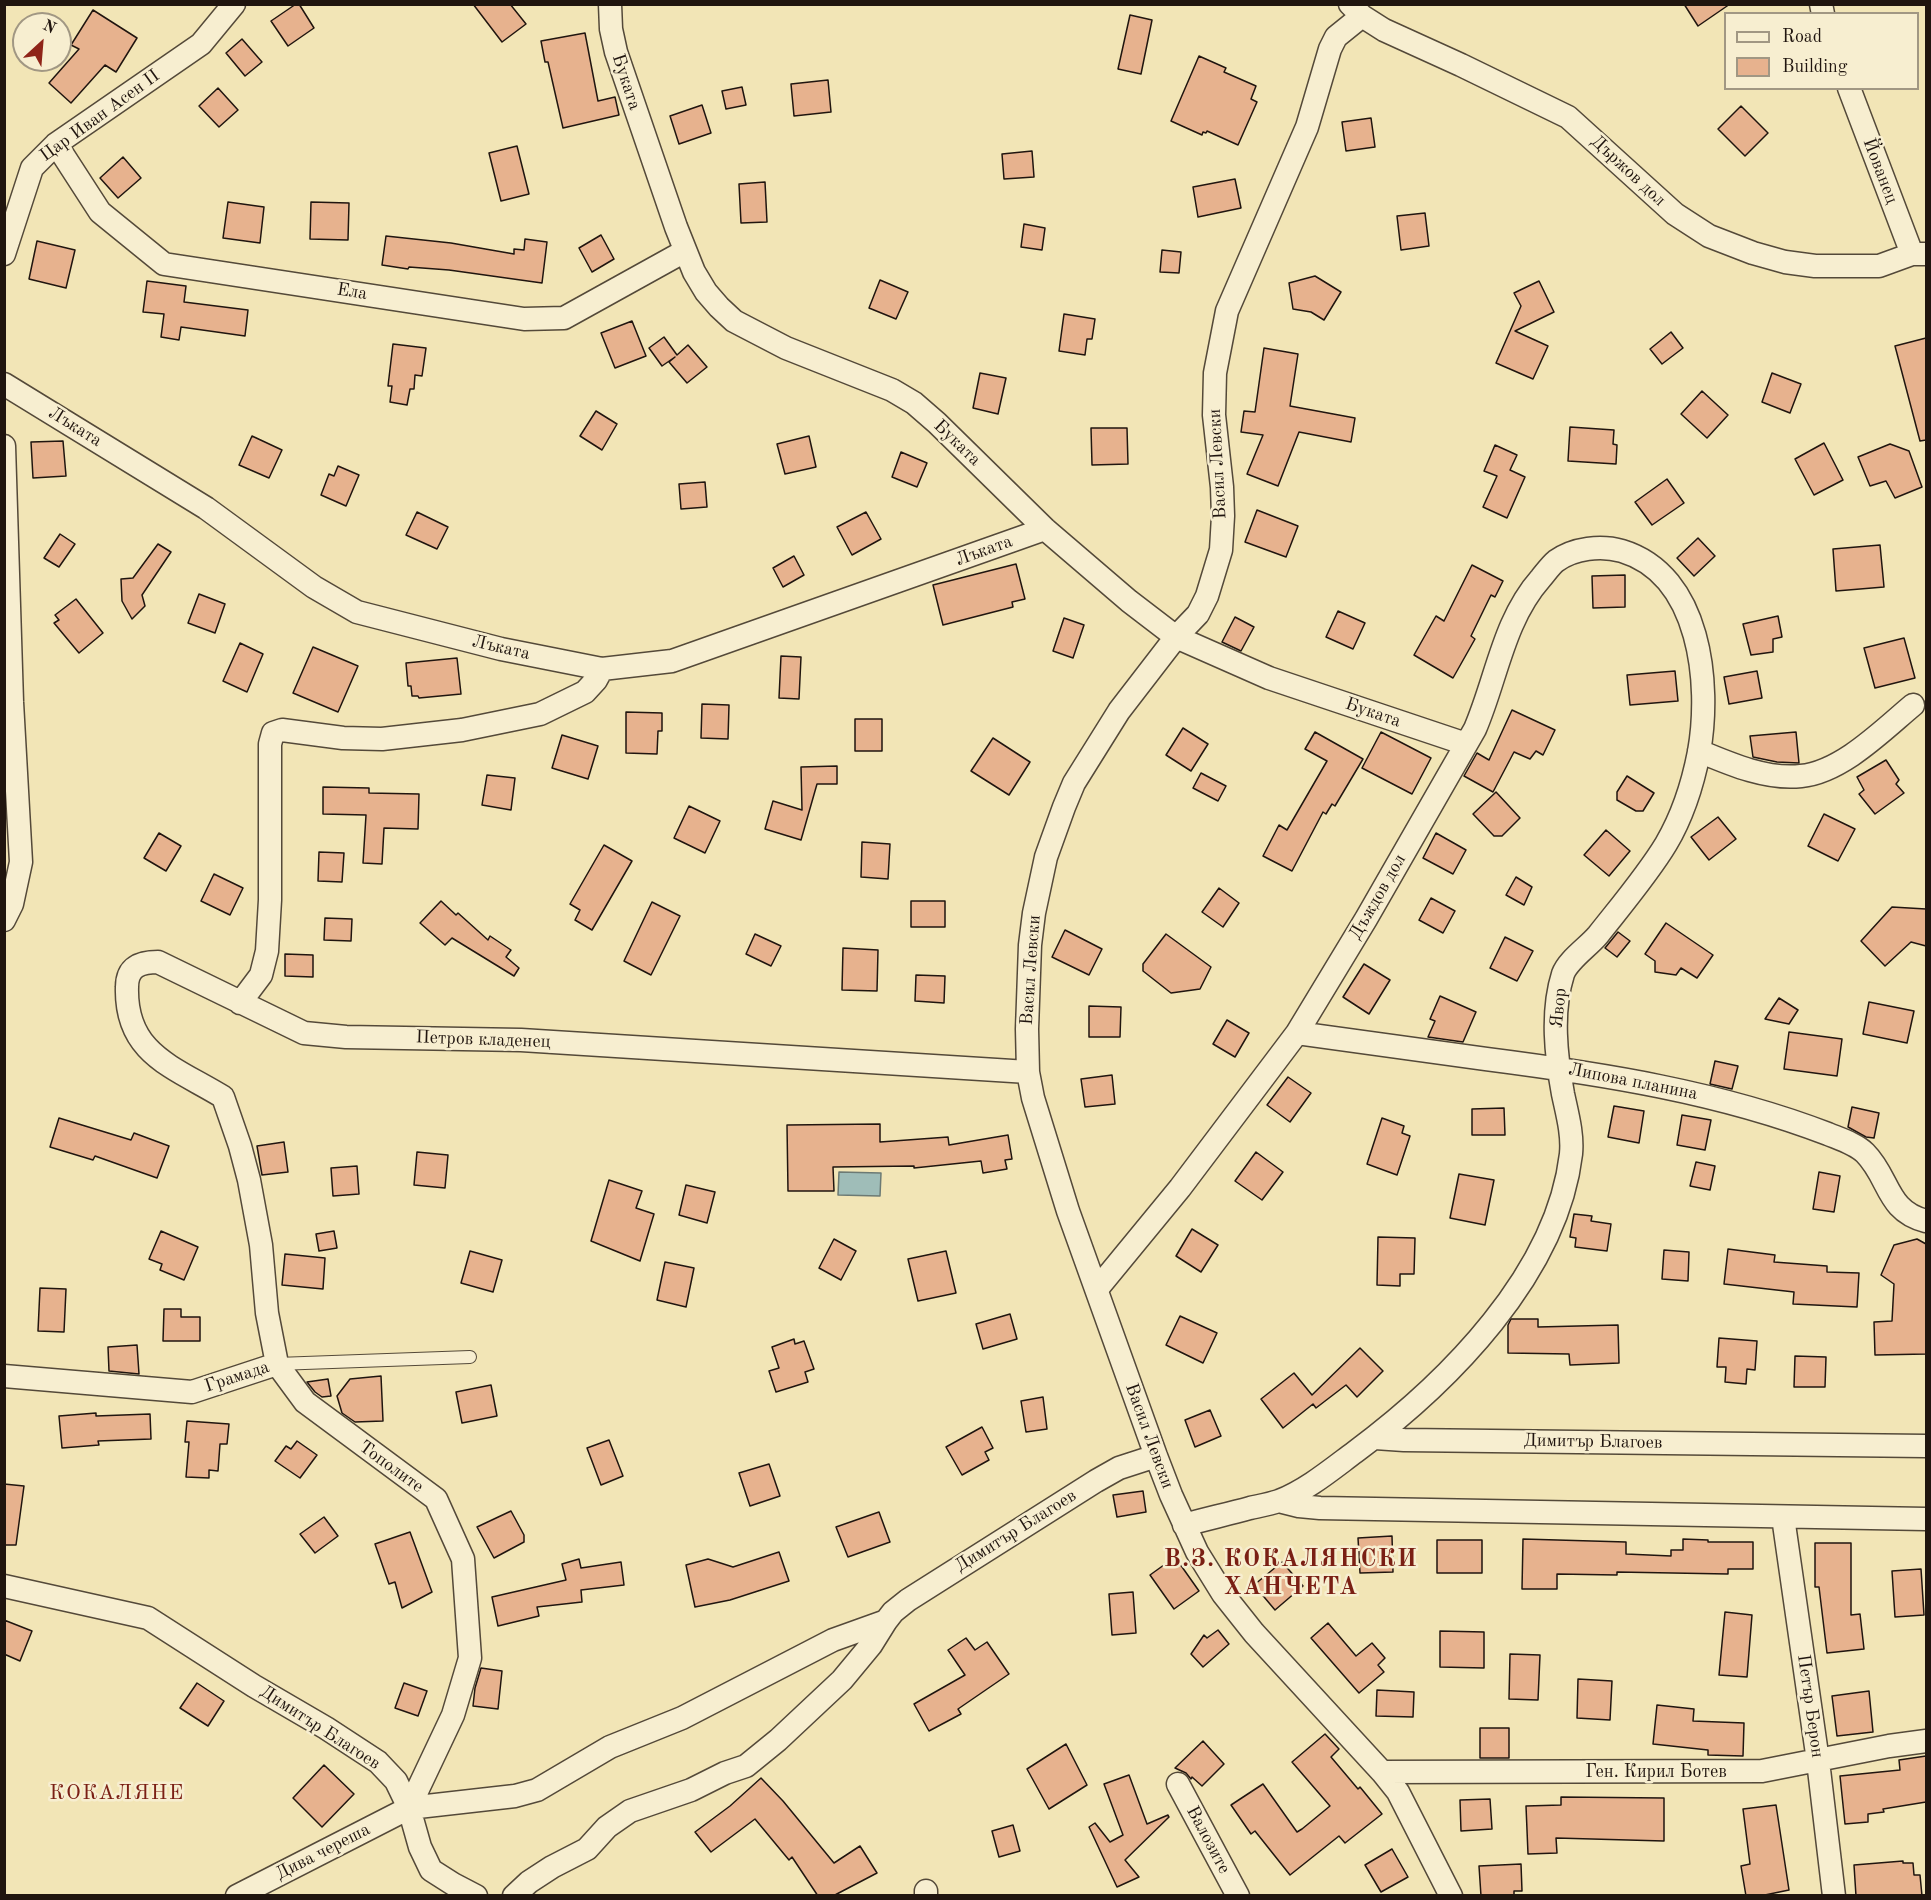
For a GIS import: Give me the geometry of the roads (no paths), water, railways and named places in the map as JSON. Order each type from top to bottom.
[{"type":"street","name":"Цар Иван Асен II","points":[[4,254],[32,168],[57,144],[201,44],[234,4]]},
{"type":"street","name":"Буката","points":[[610,4],[611,29],[616,52],[685,251],[706,292],[734,321],[786,348],[892,390],[914,403],[1045,529],[1176,638],[1269,678],[1466,744]]},
{"type":"street","name":"Държов дол","points":[[1356,10],[1384,30],[1568,117],[1675,214],[1710,236],[1753,253],[1785,262],[1815,266],[1879,266],[1919,254]]},
{"type":"street","name":"Васил Левски","points":[[1356,10],[1330,49],[1307,128],[1227,311],[1215,373],[1214,415],[1223,507],[1221,550],[1207,597],[1198,614],[1176,638],[1119,711],[1074,783],[1054,832],[1039,885],[1030,945],[1028,1072],[1047,1144],[1097,1289],[1156,1456],[1197,1552],[1223,1594],[1254,1633],[1398,1792],[1451,1896]]},
{"type":"street","name":"Йованец","points":[[1850,90],[1919,254]]},
{"type":"street","name":"Ела","points":[[57,144],[100,212],[164,264],[524,319],[564,318],[685,251]]},
{"type":"street","name":"Лъката","points":[[4,384],[206,508],[314,587],[357,612],[501,649],[602,669],[672,662],[1045,529]]},
{"type":"street","points":[[4,446],[8,702],[21,862],[12,904],[4,920]]},
{"type":"street","name":"Дъждов дол","points":[[1097,1289],[1180,1188],[1297,1033],[1366,919],[1466,744],[1484,708],[1499,657],[1515,616],[1534,585],[1556,561],[1584,550],[1601,548],[1625,552],[1651,566]]},
{"type":"street","name":"Явор","points":[[1375,1437],[1466,1355],[1494,1321],[1524,1277],[1556,1216],[1572,1150],[1559,1068],[1557,1023],[1558,1002],[1565,969],[1594,939],[1667,842],[1689,791],[1699,751],[1703,706],[1700,662],[1693,629],[1680,597],[1651,566]]},
{"type":"street","points":[[240,1003],[261,975],[267,951],[270,900],[270,744],[273,733],[282,730],[343,738],[382,739],[462,730],[540,714],[585,692],[597,680],[602,669]]},
{"type":"street","points":[[1699,751],[1730,763],[1775,775],[1803,776],[1832,766],[1846,758],[1913,705]]},
{"type":"street","name":"Петров кладенец","points":[[223,1097],[169,1066],[143,1046],[132,1024],[127,992],[127,977],[134,968],[146,962],[158,962],[303,1033],[346,1037],[521,1040],[1028,1072]]},
{"type":"street","name":"Липова планина","points":[[1297,1033],[1559,1068],[1702,1094],[1829,1134],[1853,1145],[1864,1152],[1902,1211],[1914,1218],[1926,1221]]},
{"type":"street","name":"Тополите","points":[[223,1097],[249,1180],[261,1245],[267,1313],[277,1364],[305,1402],[436,1499],[463,1559],[470,1658],[453,1715],[409,1808]]},
{"type":"street","name":"Грамада","points":[[4,1376],[192,1392],[277,1364]]},
{"type":"street","points":[[1184,1525],[1279,1501],[1312,1483],[1375,1437]]},
{"type":"street","name":"Димитър Благоев","points":[[1375,1437],[1404,1440],[1926,1446]]},
{"type":"street","name":"Димитър Благоев","points":[[514,1896],[529,1882],[552,1867],[587,1849],[607,1827],[630,1811],[691,1790],[725,1773],[746,1766],[778,1740],[842,1680],[871,1646],[885,1621],[908,1600],[1096,1480],[1119,1468],[1156,1456]]},
{"type":"street","points":[[1279,1501],[1320,1508],[1926,1519]]},
{"type":"street","name":"Петър Берон","points":[[1783,1517],[1818,1761],[1834,1896]]},
{"type":"street","name":"Димитър Благоев","points":[[4,1586],[148,1618],[378,1762],[396,1781],[409,1808],[515,1796],[537,1790],[610,1747],[682,1718],[833,1640],[885,1621]]},
{"type":"street","name":"Ген. Кирил Ботев","points":[[1382,1772],[1762,1771],[1926,1741]]},
{"type":"street","name":"Валозите","points":[[1178,1784],[1238,1896]]},
{"type":"street","points":[[409,1808],[420,1847],[431,1870],[476,1896]]},
{"type":"street","name":"Дива череша","points":[[237,1896],[409,1808]]},
{"type":"lane","name":"Грамада","points":[[277,1364],[470,1357]]},
{"type":"water","points":[[839,1172],[881,1173],[880,1196],[838,1195]]},
{"type":"district","name":"В.З. КОКАЛЯНСКИ ХАНЧЕТА","points":[[1291,1574]]},
{"type":"district","name":"КОКАЛЯНЕ","points":[[117,1793]]}]
